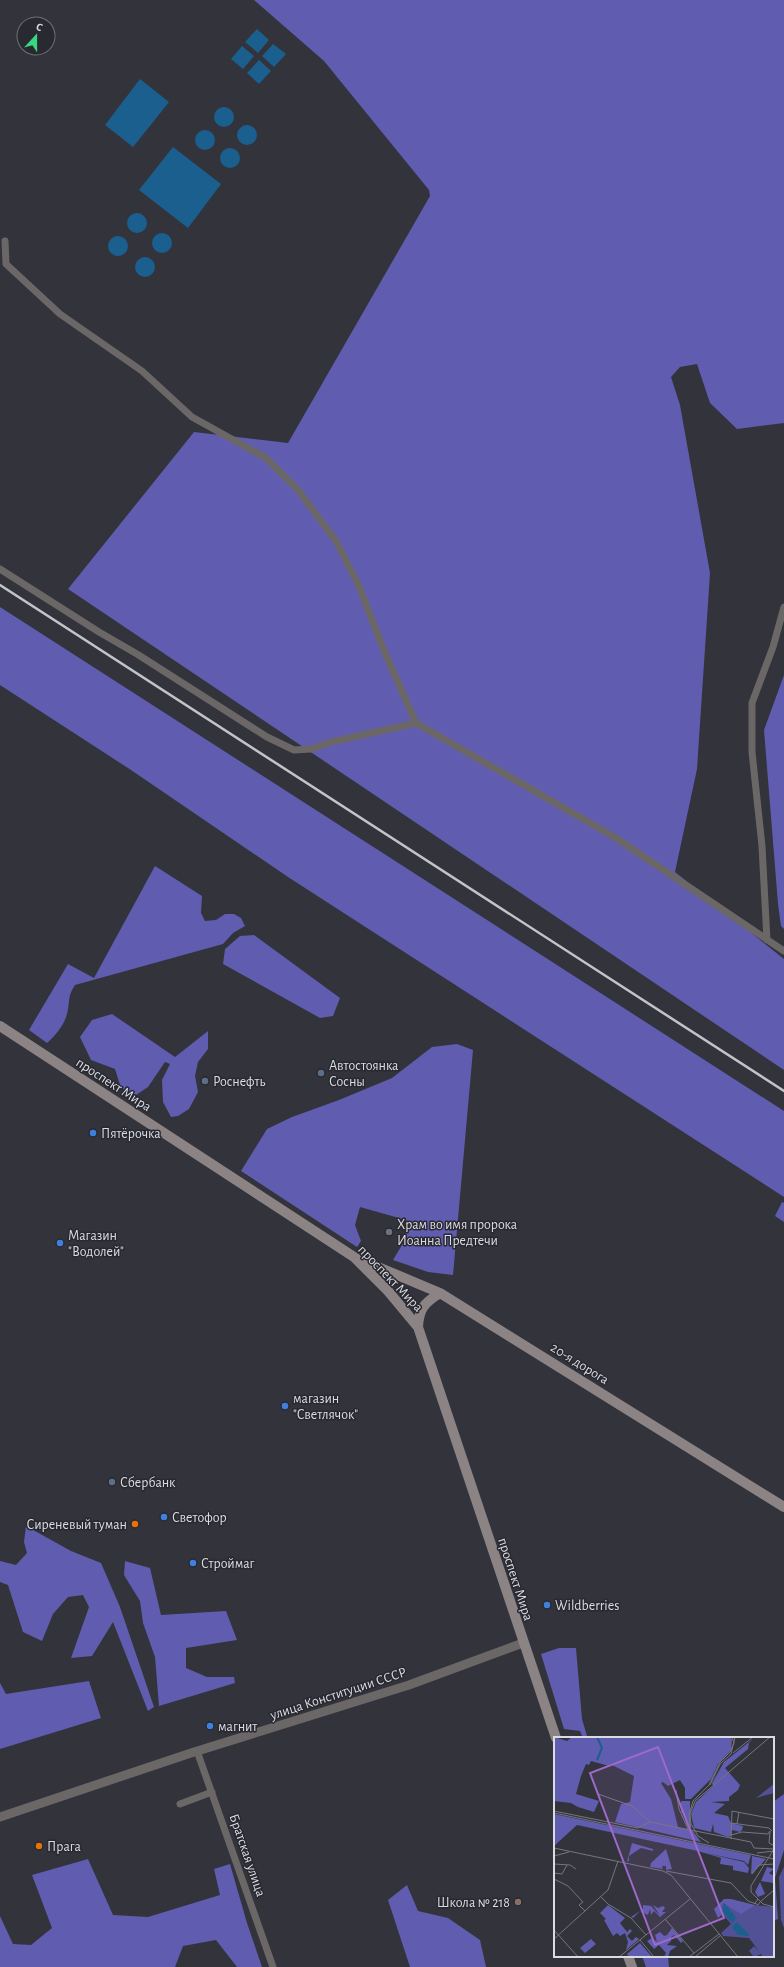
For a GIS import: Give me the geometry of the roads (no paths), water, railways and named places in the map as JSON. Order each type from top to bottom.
[{"type":"main road","name":"проспект Мира","points":[[0,1026],[354,1257],[388,1291],[418,1327],[556,1737]]},
{"type":"main road","name":"20-я дорога","points":[[354,1257],[440,1293],[784,1507]]},
{"type":"main road","points":[[418,1327],[419,1313],[429,1300],[440,1293]]},
{"type":"main road","points":[[628,1957],[632,1967]]},
{"type":"street","points":[[5,241],[6,264],[60,314],[142,371],[192,417],[266,458],[298,490],[336,541],[358,584],[385,653],[416,723],[616,838],[784,951]]},
{"type":"street","points":[[0,570],[137,654],[267,737],[294,750],[310,749],[331,742],[416,723]]},
{"type":"street","points":[[767,940],[762,846],[752,752],[752,703],[773,647],[784,607]]},
{"type":"street","name":"улица Конституции СССР","points":[[0,1817],[197,1752],[409,1685],[523,1643]]},
{"type":"street","name":"Братская улица","points":[[197,1752],[273,1967]]},
{"type":"street","points":[[180,1804],[212,1792]]},
{"type":"water","points":[[257,29],[269,40],[258,53],[245,42]]},
{"type":"water","points":[[273,44],[286,54],[274,67],[262,56]]},
{"type":"water","points":[[242,46],[254,56],[243,69],[231,59]]},
{"type":"water","points":[[259,60],[271,71],[259,84],[247,73]]},
{"type":"water","points":[[140,79],[169,102],[133,147],[105,125]]},
{"type":"water","points":[[220,107],[228,107],[234,113],[234,121],[228,127],[220,127],[214,121],[214,113]]},
{"type":"water","points":[[243,125],[251,125],[257,131],[257,139],[251,145],[243,145],[237,139],[237,131]]},
{"type":"water","points":[[201,130],[209,130],[215,136],[215,144],[209,150],[201,150],[195,144],[195,136]]},
{"type":"water","points":[[173,147],[221,184],[188,228],[139,190]]},
{"type":"water","points":[[226,148],[234,148],[240,154],[240,162],[234,168],[226,168],[220,162],[220,154]]},
{"type":"water","points":[[133,213],[141,213],[147,219],[147,227],[141,233],[133,233],[127,227],[127,219]]},
{"type":"water","points":[[158,233],[166,233],[172,239],[172,247],[166,253],[158,253],[152,247],[152,239]]},
{"type":"water","points":[[114,236],[122,236],[128,242],[128,250],[122,256],[114,256],[108,250],[108,242]]},
{"type":"water","points":[[141,257],[149,257],[155,263],[155,271],[149,277],[141,277],[135,271],[135,263]]},
{"type":"railway","points":[[0,585],[784,1091]]},
{"type":"place","name":"Автостоянка Сосны","points":[[321,1073]]},
{"type":"place","name":"Роснефть","points":[[205,1081]]},
{"type":"place","name":"Пятёрочка","points":[[93,1133]]},
{"type":"place","name":"Храм во имя пророка Иоанна Предтечи","points":[[389,1232]]},
{"type":"place","name":"Магазин \"Водолей\"","points":[[60,1243]]},
{"type":"place","name":"магазин \"Светлячок\"","points":[[285,1406]]},
{"type":"place","name":"Сбербанк","points":[[112,1482]]},
{"type":"place","name":"Светофор","points":[[164,1517]]},
{"type":"place","name":"Сиреневый туман","points":[[135,1524]]},
{"type":"place","name":"Строймаг","points":[[193,1563]]},
{"type":"place","name":"Wildberries","points":[[547,1605]]},
{"type":"place","name":"магнит","points":[[210,1726]]},
{"type":"place","name":"Прага","points":[[39,1846]]},
{"type":"place","name":"Школа № 218","points":[[518,1902]]}]
